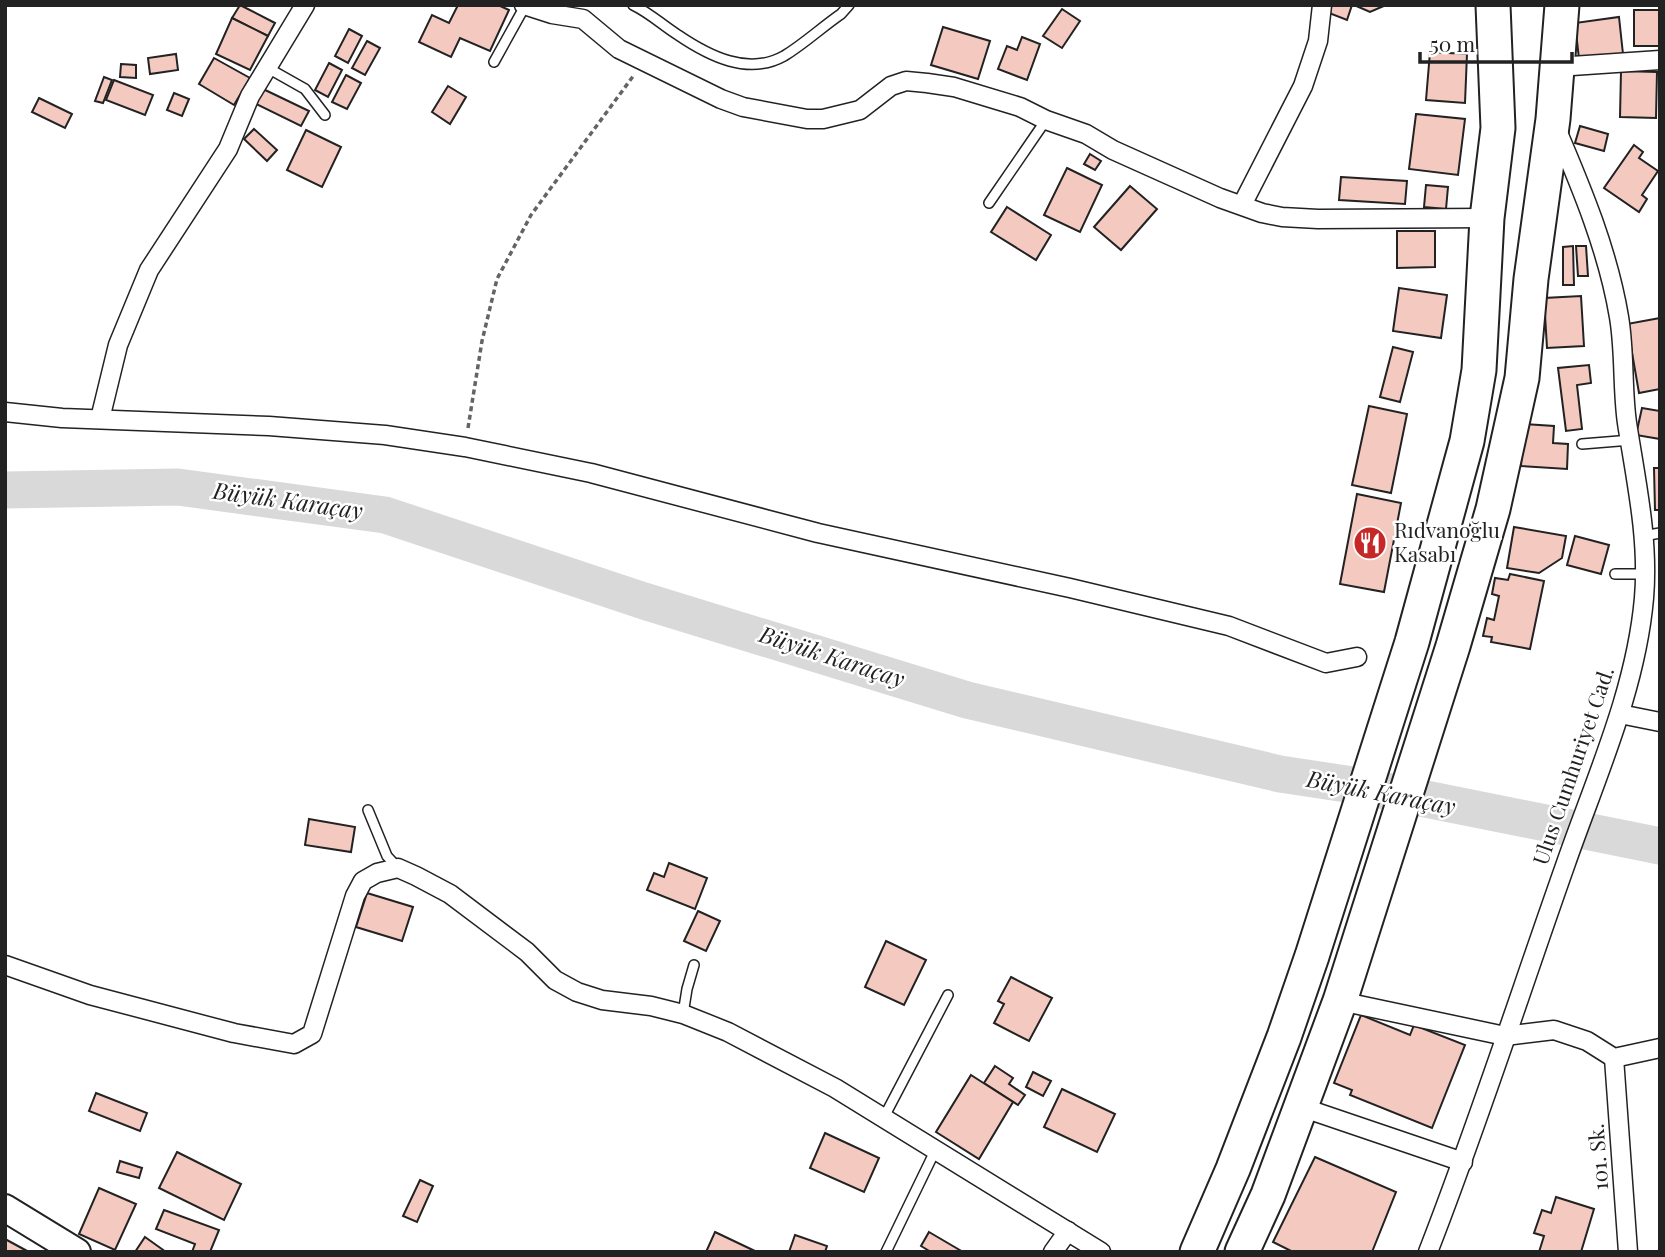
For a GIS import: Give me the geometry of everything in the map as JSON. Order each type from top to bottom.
[{"type":"highway","points":[[1196,1252],[1233,1169],[1312,956],[1412,642],[1467,441],[1479,370],[1487,218],[1497,128],[1493,5]]},
{"type":"highway","points":[[1242,1252],[1268,1195],[1340,1002],[1453,646],[1493,509],[1522,378],[1531,279],[1553,119],[1562,5]]},
{"type":"street","points":[[100,419],[118,345],[149,270],[228,149],[250,96],[305,5]]},
{"type":"street","points":[[1242,205],[1303,86],[1318,41],[1322,5]]},
{"type":"street","points":[[525,6],[583,19],[620,49],[743,107],[807,119],[841,116],[860,110],[891,86],[906,81],[954,88],[1020,107],[1046,120],[1086,134],[1220,198],[1262,213],[1282,217],[1487,218]]},
{"type":"street","points":[[1557,67],[1660,60]]},
{"type":"street","name":"Ulus Cumhuriyet Cad.","points":[[1428,1252],[1493,1079],[1514,1010],[1620,713],[1641,620],[1651,535],[1640,495],[1624,397],[1624,354],[1615,296],[1585,193],[1553,119]]},
{"type":"street","points":[[5,412],[269,426],[385,435],[465,447],[591,473],[818,533],[1229,626],[1326,663],[1357,657]]},
{"type":"street","points":[[1620,713],[1660,722]]},
{"type":"street","points":[[5,965],[90,995],[234,1033],[294,1044],[312,1034],[355,896],[363,881],[377,873],[398,869],[450,894],[527,952],[555,979],[577,992],[602,1000],[628,1001],[683,1014],[728,1032],[811,1076],[1101,1252]]},
{"type":"street","points":[[1340,1002],[1505,1036],[1554,1030],[1587,1041],[1614,1058],[1660,1048]]},
{"type":"street","name":"101. Sk.","points":[[1614,1058],[1628,1252]]},
{"type":"street","points":[[1301,1107],[1463,1162]]},
{"type":"street","points":[[5,1208],[77,1252]]},
{"type":"street","points":[[1053,1252],[1068,1231]]},
{"type":"lane","points":[[633,5],[679,36],[725,61],[759,64],[783,56],[841,14],[849,5]]},
{"type":"lane","points":[[494,62],[525,6]]},
{"type":"lane","points":[[266,67],[306,89],[325,115]]},
{"type":"lane","points":[[989,204],[1046,120]]},
{"type":"lane","points":[[1582,444],[1631,440]]},
{"type":"lane","points":[[1615,575],[1645,573]]},
{"type":"lane","points":[[368,810],[387,856],[398,869]]},
{"type":"lane","points":[[683,1014],[694,965]]},
{"type":"lane","points":[[883,1119],[948,995]]},
{"type":"lane","points":[[886,1252],[935,1151]]},
{"type":"path","points":[[465,447],[482,341],[497,279],[531,215],[644,62]]},
{"type":"building","points":[[240,5],[275,23],[268,36],[232,18]]},
{"type":"building","points":[[458,5],[498,5],[509,10],[490,51],[460,38],[451,57],[419,42],[432,15],[449,23]]},
{"type":"building","points":[[1332,5],[1352,5],[1347,20],[1329,13]]},
{"type":"building","points":[[1354,5],[1386,5],[1370,12]]},
{"type":"building","points":[[1062,9],[1080,21],[1062,48],[1043,36]]},
{"type":"building","points":[[1634,10],[1660,10],[1660,46],[1634,46]]},
{"type":"building","points":[[1619,17],[1623,54],[1579,59],[1575,23]]},
{"type":"building","points":[[232,18],[268,36],[250,70],[216,54]]},
{"type":"building","points":[[943,27],[990,41],[978,79],[931,65]]},
{"type":"building","points":[[349,29],[362,36],[348,63],[335,56]]},
{"type":"building","points":[[1022,37],[1040,44],[1027,80],[998,69],[1007,46],[1017,50]]},
{"type":"building","points":[[367,41],[380,48],[365,75],[352,68]]},
{"type":"building","points":[[1430,52],[1467,54],[1465,103],[1426,100]]},
{"type":"building","points":[[176,54],[178,70],[150,74],[148,58]]},
{"type":"building","points":[[214,58],[250,78],[234,105],[199,84]]},
{"type":"building","points":[[329,63],[342,70],[328,97],[315,90]]},
{"type":"building","points":[[121,64],[136,65],[136,78],[120,77]]},
{"type":"building","points":[[1621,71],[1657,72],[1656,118],[1620,117]]},
{"type":"building","points":[[346,75],[361,83],[347,109],[332,102]]},
{"type":"building","points":[[104,77],[112,80],[103,103],[95,101]]},
{"type":"building","points":[[114,80],[153,95],[145,115],[106,100]]},
{"type":"building","points":[[448,86],[466,97],[450,124],[432,112]]},
{"type":"building","points":[[261,88],[309,111],[301,126],[254,103]]},
{"type":"building","points":[[174,93],[189,99],[182,116],[167,110]]},
{"type":"building","points":[[39,98],[72,114],[65,128],[32,112]]},
{"type":"building","points":[[1416,114],[1465,119],[1458,175],[1409,169]]},
{"type":"building","points":[[1580,126],[1608,134],[1604,151],[1575,143]]},
{"type":"building","points":[[254,129],[277,150],[267,161],[244,139]]},
{"type":"building","points":[[306,130],[341,147],[322,187],[287,170]]},
{"type":"building","points":[[1634,145],[1643,152],[1639,158],[1658,171],[1642,195],[1647,199],[1639,212],[1604,188]]},
{"type":"building","points":[[1090,154],[1101,161],[1095,170],[1084,164]]},
{"type":"building","points":[[1067,168],[1102,185],[1080,232],[1044,215]]},
{"type":"building","points":[[1341,177],[1407,181],[1405,204],[1339,200]]},
{"type":"building","points":[[1426,185],[1448,187],[1446,209],[1424,207]]},
{"type":"building","points":[[1130,186],[1157,209],[1121,250],[1094,227]]},
{"type":"building","points":[[1007,207],[1051,235],[1036,260],[991,232]]},
{"type":"building","points":[[1397,231],[1435,231],[1435,267],[1397,268]]},
{"type":"building","points":[[1573,246],[1574,285],[1563,285],[1563,247]]},
{"type":"building","points":[[1576,246],[1586,246],[1588,276],[1578,276]]},
{"type":"building","points":[[1399,288],[1447,295],[1441,338],[1393,331]]},
{"type":"building","points":[[1581,296],[1584,346],[1547,348],[1544,298]]},
{"type":"building","points":[[1660,318],[1660,389],[1639,393],[1627,324]]},
{"type":"building","points":[[1393,347],[1413,352],[1400,402],[1380,397]]},
{"type":"building","points":[[1589,365],[1591,383],[1577,385],[1582,429],[1566,431],[1558,368]]},
{"type":"building","points":[[1369,406],[1407,414],[1391,493],[1352,485]]},
{"type":"building","points":[[1642,408],[1660,411],[1660,439],[1636,435]]},
{"type":"building","points":[[1523,424],[1554,426],[1553,443],[1568,444],[1567,469],[1521,466]]},
{"type":"building","points":[[1654,468],[1660,468],[1660,510],[1655,510]]},
{"type":"building","name":"Rıdvanoğlu Kasabı","points":[[1357,494],[1401,503],[1384,592],[1340,584]]},
{"type":"building","points":[[1514,527],[1566,536],[1562,558],[1539,573],[1507,568]]},
{"type":"building","points":[[1575,536],[1609,545],[1601,574],[1567,565]]},
{"type":"building","points":[[1510,574],[1544,581],[1530,649],[1491,642],[1492,637],[1483,636],[1487,618],[1494,620],[1499,596],[1492,594],[1495,578],[1508,580]]},
{"type":"building","points":[[309,819],[355,827],[351,852],[305,845]]},
{"type":"building","points":[[669,863],[707,878],[695,909],[647,890],[654,873],[664,877]]},
{"type":"building","points":[[367,893],[413,907],[402,941],[356,927]]},
{"type":"building","points":[[698,911],[720,921],[706,951],[684,941]]},
{"type":"building","points":[[886,941],[926,960],[904,1005],[865,987]]},
{"type":"building","points":[[1011,977],[1052,998],[1029,1041],[994,1023],[1004,1004],[998,1001]]},
{"type":"building","points":[[1361,1015],[1410,1035],[1414,1025],[1465,1045],[1432,1128],[1350,1095],[1352,1090],[1334,1083]]},
{"type":"building","points":[[995,1066],[1013,1078],[1009,1084],[1025,1095],[1018,1105],[984,1083]]},
{"type":"building","points":[[1033,1072],[1051,1081],[1043,1096],[1026,1087]]},
{"type":"building","points":[[971,1075],[1013,1102],[979,1159],[936,1132]]},
{"type":"building","points":[[1062,1089],[1115,1114],[1097,1152],[1044,1127]]},
{"type":"building","points":[[96,1093],[147,1113],[140,1131],[89,1111]]},
{"type":"building","points":[[825,1133],[879,1158],[864,1192],[810,1168]]},
{"type":"building","points":[[177,1152],[241,1184],[224,1220],[159,1188]]},
{"type":"building","points":[[1315,1157],[1396,1192],[1372,1252],[1293,1252],[1273,1242]]},
{"type":"building","points":[[120,1161],[142,1168],[139,1178],[117,1172]]},
{"type":"building","points":[[420,1180],[433,1186],[417,1222],[403,1216]]},
{"type":"building","points":[[99,1188],[136,1204],[115,1250],[79,1234]]},
{"type":"building","points":[[1556,1197],[1594,1209],[1581,1252],[1539,1252],[1544,1236],[1534,1233],[1542,1210],[1551,1213]]},
{"type":"building","points":[[164,1210],[219,1230],[210,1252],[192,1252],[195,1244],[156,1229]]},
{"type":"building","points":[[715,1232],[757,1252],[706,1252]]},
{"type":"building","points":[[929,1232],[963,1252],[931,1252],[921,1246]]},
{"type":"building","points":[[795,1235],[827,1246],[825,1252],[789,1252]]},
{"type":"building","points":[[145,1237],[166,1252],[135,1252]]},
{"type":"building","points":[[5,1239],[29,1252],[5,1252]]},
{"type":"waterway","name":"Büyük Karaçay","points":[[5,490],[178,487],[385,515],[644,601],[967,700],[1280,774],[1366,787],[1660,846]]},
{"type":"place","name":"Rıdvanoğlu Kasabı","points":[[1370,543]]}]
